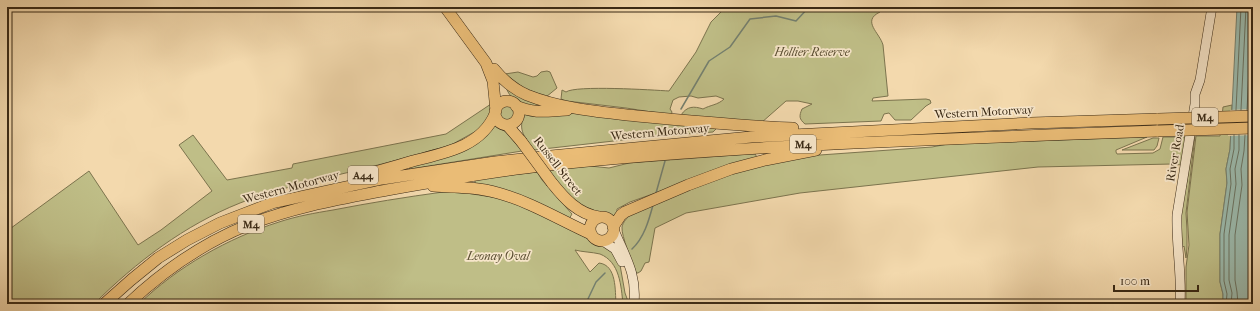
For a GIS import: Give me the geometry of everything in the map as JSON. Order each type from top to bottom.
[{"type":"highway","points":[[446,7],[490,66],[513,104],[518,114],[511,123],[499,122],[496,112],[490,66]]},
{"type":"highway","name":"M4","points":[[490,66],[507,83],[521,92],[539,99],[576,109],[688,121],[791,128],[903,125],[935,128]]},
{"type":"highway","name":"A44","points":[[220,223],[232,213],[274,198],[333,184],[459,148],[486,130],[492,122],[501,103],[513,104]]},
{"type":"highway","name":"M4","points":[[513,104],[526,110],[538,112],[576,109]]},
{"type":"highway","name":"Western Motorway","points":[[104,304],[158,258],[187,240],[220,223],[272,204],[382,179],[502,161],[675,148],[783,135],[1046,122],[1253,116]]},
{"type":"highway","name":"Russell Street","points":[[511,123],[521,141],[552,183],[574,207],[591,232]]},
{"type":"highway","name":"Western Motorway","points":[[675,148],[1253,128]]},
{"type":"highway","points":[[614,228],[612,223],[607,218],[599,217],[593,221],[590,227],[591,232],[596,239],[602,241],[609,238],[621,215],[638,206],[688,185],[731,169],[792,154],[837,148],[913,145],[934,139]]},
{"type":"highway","name":"Western Motorway","points":[[128,304],[153,282],[183,260],[212,242],[248,225],[281,213],[310,205],[414,184],[496,171],[652,150]]},
{"type":"highway","name":"M4","points":[[395,189],[448,186],[471,188],[498,193],[532,205],[591,232]]},
{"type":"highway","name":"Russell Street","points":[[574,207],[587,214],[599,217]]},
{"type":"street","name":"River Road","points":[[1180,304],[1177,215],[1195,104],[1195,94],[1200,80],[1212,7]]},
{"type":"street","points":[[614,228],[634,279],[634,304]]},
{"type":"street","points":[[602,241],[612,246],[620,256],[624,265],[634,304]]},
{"type":"green space","name":"Hollier Reserve","points":[[726,7],[879,7],[880,12],[872,19],[872,23],[883,45],[888,96],[873,98],[872,101],[926,99],[930,100],[931,103],[911,120],[895,120],[889,113],[884,114],[881,121],[805,124],[800,116],[801,111],[812,104],[798,101],[786,101],[761,123],[681,115],[688,108],[697,107],[703,109],[719,103],[724,99],[716,96],[698,98],[691,96],[679,97],[673,100],[670,109],[672,112],[671,115],[561,99],[562,90],[566,92],[572,90],[598,88],[669,91],[696,52],[711,22]]},
{"type":"green space","points":[[518,72],[533,77],[537,76],[541,72],[550,72],[557,88],[546,97],[524,88],[505,74]]},
{"type":"green space","points":[[506,87],[560,107],[536,106],[521,103],[515,100]]},
{"type":"green space","points":[[491,104],[488,120],[478,130],[451,145],[274,191],[240,203],[200,222],[144,259],[94,304],[7,304],[7,231],[89,171],[138,245],[161,230],[212,191],[179,145],[193,135],[227,180],[292,168],[293,164],[446,134]]},
{"type":"green space","points":[[1232,105],[1230,149],[1226,169],[1227,183],[1220,234],[1220,282],[1223,294],[1223,304],[1186,304],[1186,267],[1189,245],[1187,212],[1196,136],[1220,136],[1223,107]]},
{"type":"green space","points":[[507,106],[512,108],[514,113],[512,118],[507,120],[502,118],[500,113],[502,108]]},
{"type":"green space","points":[[564,112],[715,127],[716,129],[713,132],[658,136],[534,150],[523,133],[522,120],[524,114]]},
{"type":"green space","points":[[494,125],[506,132],[522,151],[410,169],[408,167]]},
{"type":"green space","points":[[1194,136],[1186,213],[1186,258],[1184,246],[1182,248],[1180,223],[1184,188],[1186,187]]},
{"type":"green space","points":[[1147,137],[1116,150],[1117,154],[1153,153],[1160,149],[1163,137],[1186,137],[1181,165],[1038,167],[800,193],[686,213],[655,228],[649,262],[645,263],[641,271],[638,273],[636,273],[622,231],[623,223],[631,214],[700,184],[739,171],[806,156],[932,147],[948,144]]},
{"type":"green space","points":[[1153,138],[1159,138],[1157,146],[1154,150],[1122,150]]},
{"type":"green space","points":[[755,154],[757,157],[630,202],[617,209],[617,213],[612,217],[576,204],[547,170],[590,166],[609,168],[629,163]]},
{"type":"green space","points":[[537,172],[542,180],[572,214],[569,219],[475,184],[475,179]]},
{"type":"green space","name":"Leonay Oval","points":[[443,192],[466,193],[498,198],[516,203],[595,243],[606,247],[611,251],[620,265],[625,293],[629,304],[623,304],[620,282],[616,269],[607,258],[600,254],[575,250],[590,272],[599,263],[609,268],[614,279],[616,304],[139,304],[170,278],[204,255],[241,236],[260,229],[306,215],[388,200]]},
{"type":"water","points":[[1237,7],[1253,7],[1253,304],[1223,304],[1223,294],[1220,282],[1220,234],[1227,183],[1226,169],[1230,149]]},
{"type":"pier","points":[[1253,109],[1253,135],[1228,136],[1230,110]]},
{"type":"waterway","points":[[681,109],[709,61],[730,47],[750,19],[776,16],[796,21],[809,7]]},
{"type":"waterway","points":[[663,135],[665,129]]},
{"type":"waterway","points":[[656,193],[665,161]]},
{"type":"waterway","points":[[632,249],[643,234],[653,205]]},
{"type":"waterway","points":[[584,304],[596,282],[605,273]]}]
